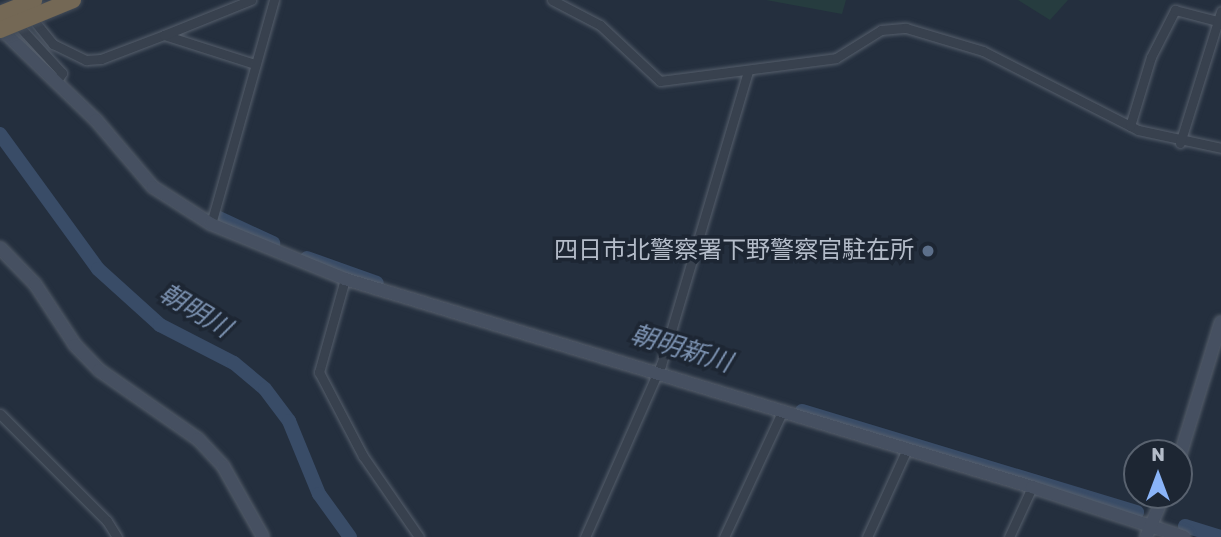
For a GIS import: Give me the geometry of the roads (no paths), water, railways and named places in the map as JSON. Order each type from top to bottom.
[{"type":"highway","points":[[0,14],[34,0]]},
{"type":"highway","points":[[0,29],[73,0]]},
{"type":"street","points":[[56,82],[62,73],[12,19],[14,4],[37,21],[53,44],[86,60],[100,59],[251,0]]},
{"type":"street","points":[[211,224],[274,0]]},
{"type":"street","points":[[552,0],[600,25],[660,81],[836,58],[881,30],[906,29],[983,51],[1130,126],[1180,143],[1221,148]]},
{"type":"street","points":[[1130,126],[1151,57],[1175,10],[1220,22]]},
{"type":"street","points":[[1180,143],[1220,22],[1221,11]]},
{"type":"street","points":[[0,29],[56,82],[153,187],[211,224],[345,279],[659,370],[782,412],[1032,486],[1149,532],[1184,537]]},
{"type":"street","points":[[163,35],[255,64]]},
{"type":"street","points":[[585,537],[659,370],[748,71]]},
{"type":"street","points":[[0,248],[34,284],[75,345],[99,370],[198,439],[223,466],[263,537]]},
{"type":"street","points":[[345,279],[319,372],[363,456],[419,537]]},
{"type":"street","points":[[1185,439],[1221,322]]},
{"type":"street","points":[[724,537],[782,412]]},
{"type":"street","points":[[0,414],[107,521],[117,537]]},
{"type":"street","points":[[867,537],[907,449]]},
{"type":"street","points":[[1009,537],[1032,486]]},
{"type":"street","points":[[1149,532],[1158,509]]},
{"type":"waterway","name":"朝明川","points":[[0,134],[98,269],[160,325],[234,363],[265,389],[289,421],[319,494],[350,537]]},
{"type":"waterway","name":"朝明新川","points":[[217,217],[273,243]]},
{"type":"waterway","name":"朝明新川","points":[[307,258],[377,283]]},
{"type":"waterway","name":"朝明新川","points":[[802,411],[1137,512]]},
{"type":"waterway","name":"朝明新川","points":[[1185,526],[1220,537]]},
{"type":"place","name":"四日市北警察署下野警察官駐在所","points":[[928,251]]}]
